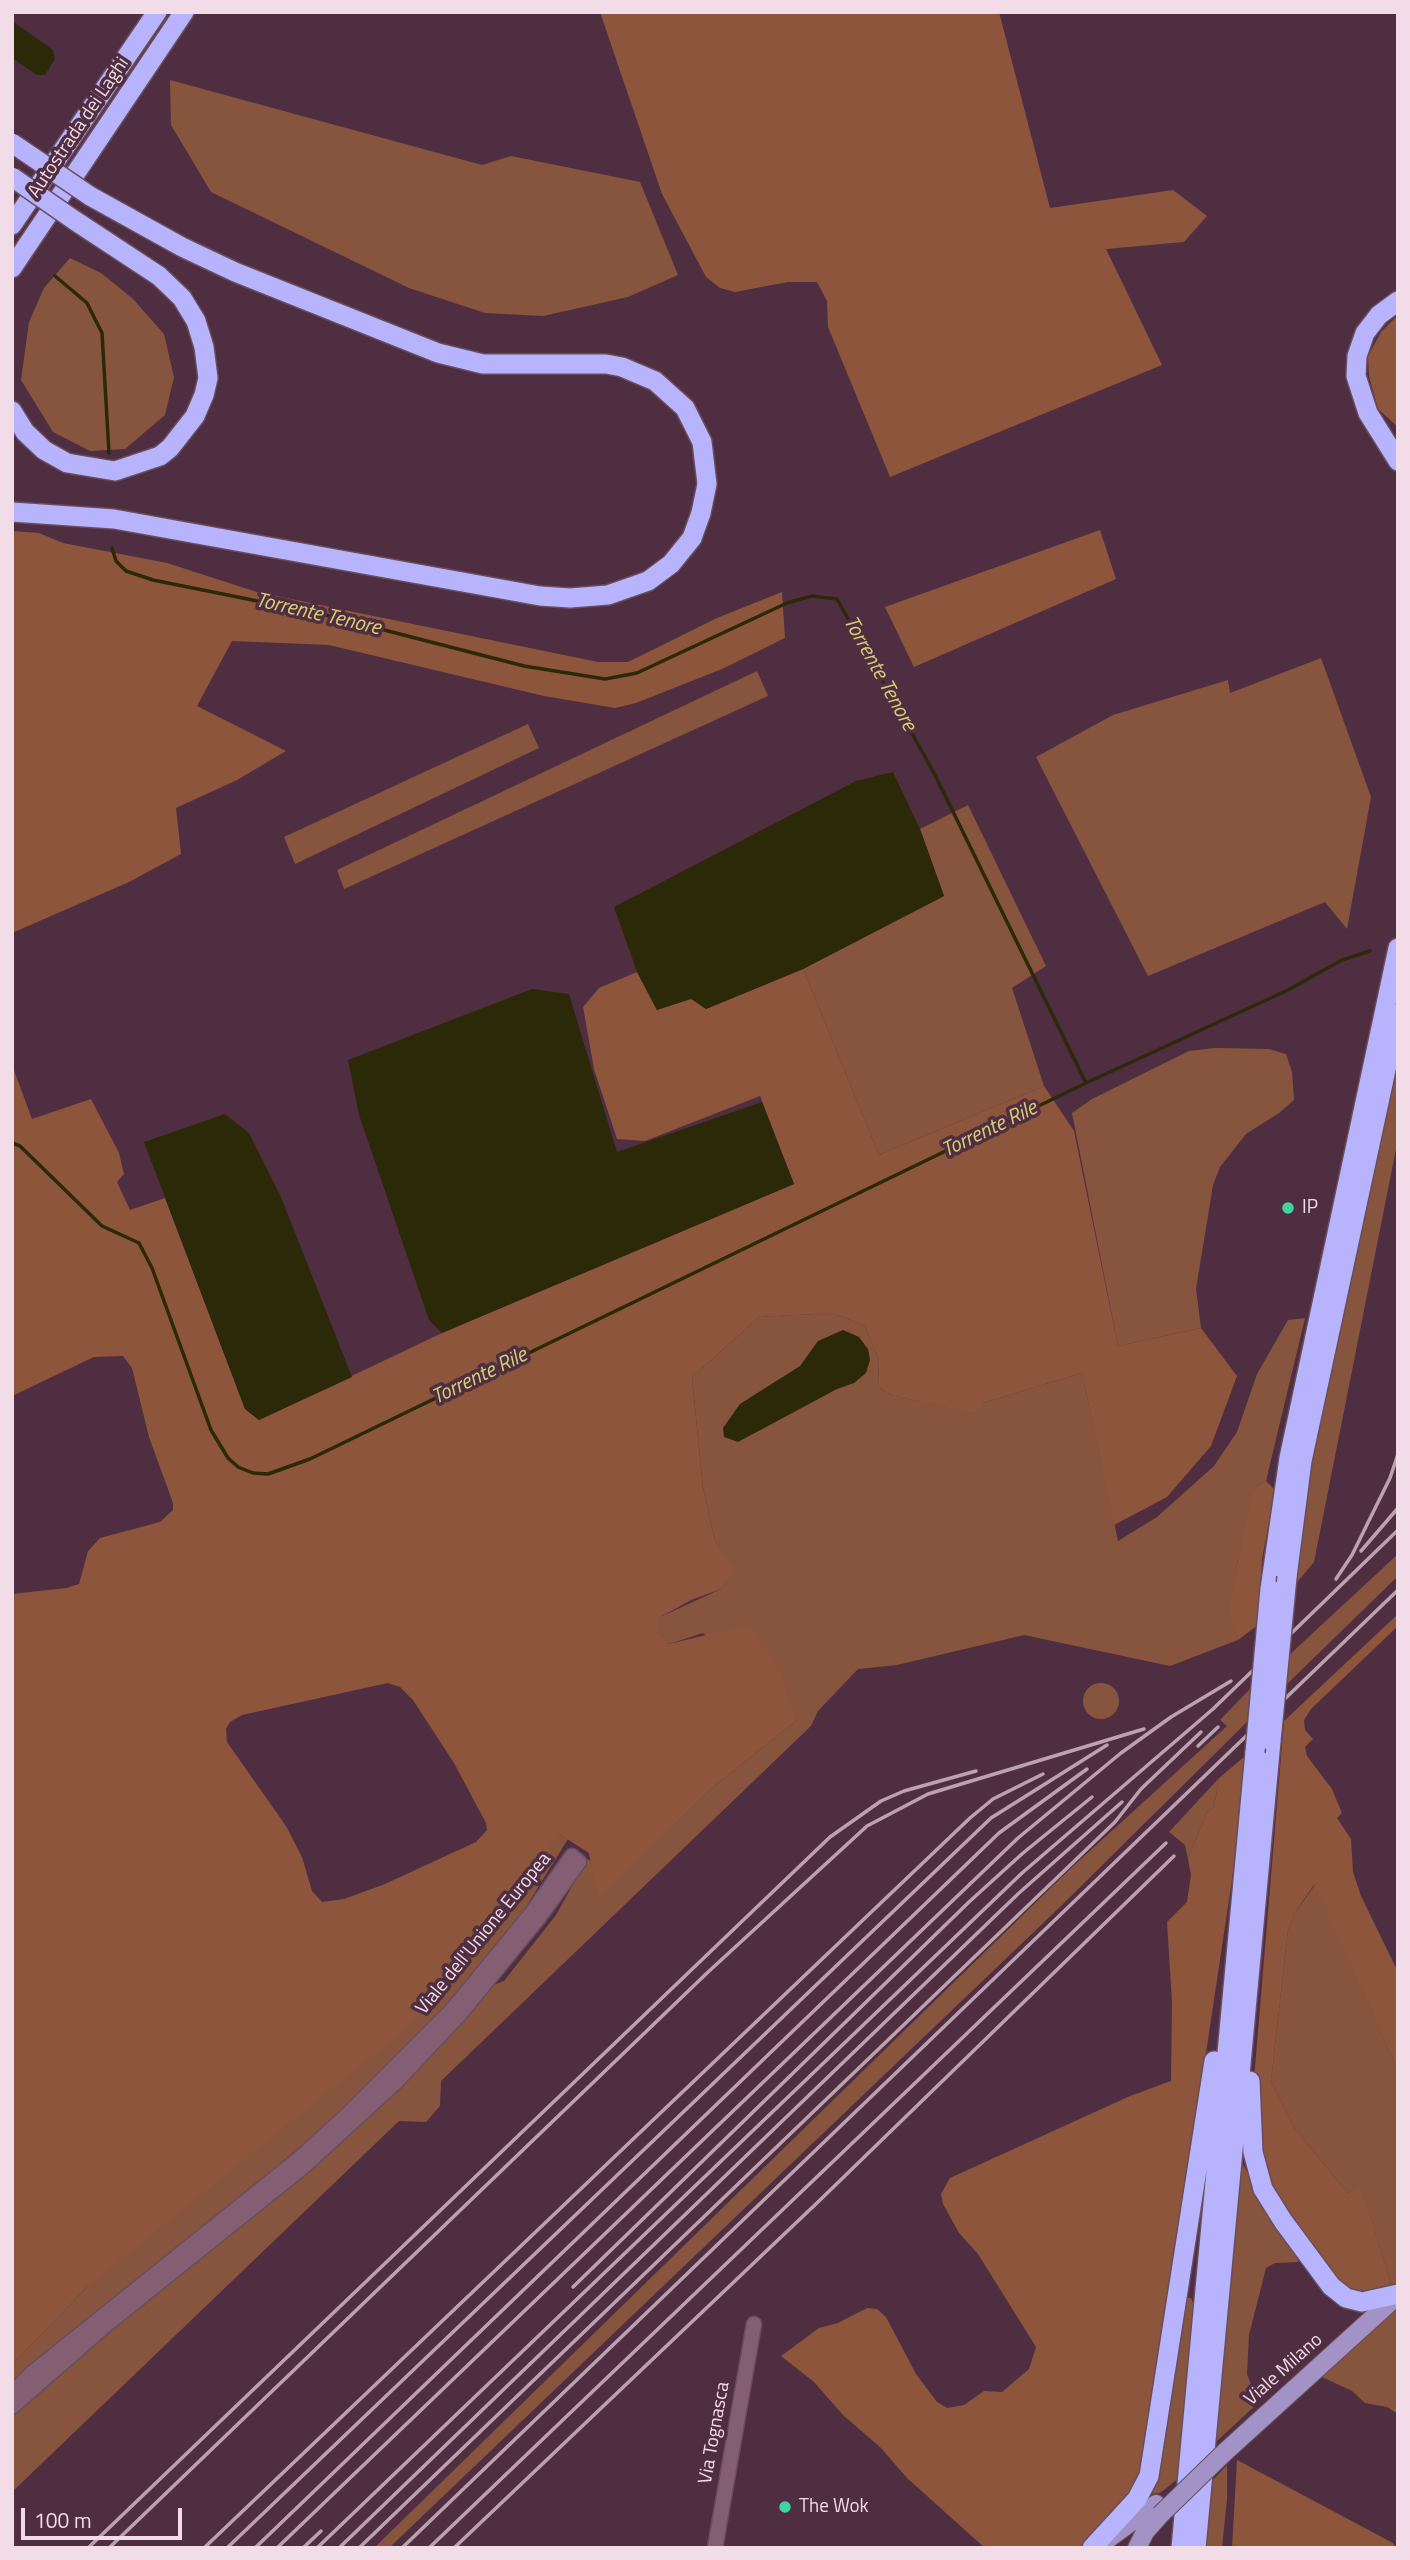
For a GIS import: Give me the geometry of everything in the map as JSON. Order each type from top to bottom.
[{"type":"highway","name":"Autostrada dei Laghi","points":[[12,225],[157,12]]},
{"type":"highway","name":"Autostrada dei Laghi","points":[[12,268],[184,12]]},
{"type":"highway","points":[[12,143],[90,196],[182,247],[414,344],[483,364],[589,362],[622,367],[654,381],[685,408],[702,442],[707,484],[692,538],[671,564],[648,581],[625,590],[608,595],[570,598],[540,596],[114,519],[12,512]]},
{"type":"highway","points":[[12,177],[159,276],[181,298],[195,321],[204,346],[208,378],[195,416],[170,448],[160,456],[115,471],[89,469],[55,456],[25,432],[12,411]]},
{"type":"highway","points":[[12,283],[25,250]]},
{"type":"highway","points":[[1398,301],[1379,315],[1366,333],[1357,356],[1356,376],[1368,414],[1398,461]]},
{"type":"highway","points":[[1368,414],[1398,435]]},
{"type":"highway","points":[[1196,2548],[1263,1746],[1270,1589],[1293,1434],[1398,948]]},
{"type":"highway","points":[[1263,1746],[1302,1461],[1398,1014]]},
{"type":"highway","points":[[1245,1940],[1250,2113],[1253,2152],[1263,2189],[1331,2286],[1346,2298],[1362,2302],[1398,2294]]},
{"type":"highway","points":[[1093,2548],[1137,2499],[1149,2476],[1219,2030],[1245,1940]]},
{"type":"highway","points":[[1181,2548],[1245,1940]]},
{"type":"main road","name":"Viale Milano","points":[[1093,2548],[1158,2510],[1398,2294]]},
{"type":"main road","name":"Viale Milano","points":[[1138,2548],[1158,2510]]},
{"type":"street","name":"Viale dell'Unione Europea","points":[[12,2393],[42,2365],[300,2158],[347,2115],[452,2010],[531,1914],[572,1856],[579,1862],[540,1916],[460,2014],[397,2081],[303,2167],[106,2325],[12,2407]]},
{"type":"street","name":"Via Tognasca","points":[[715,2548],[754,2324]]},
{"type":"shaded area","points":[[600,12],[999,12],[1050,208],[1173,190],[1207,216],[1184,242],[1106,249],[1162,365],[890,477],[828,327],[827,301],[817,282],[788,282],[735,292],[720,288],[706,277],[662,194]]},
{"type":"shaded area","points":[[12,21],[53,50],[55,59],[45,75],[37,75],[12,58]]},
{"type":"shaded area","points":[[170,80],[482,165],[511,156],[640,182],[678,275],[628,297],[543,316],[485,313],[409,288],[211,192],[171,125]]},
{"type":"shaded area","points":[[70,258],[101,273],[133,299],[164,334],[174,377],[165,415],[125,449],[90,451],[53,432],[21,380],[29,322],[44,288]]},
{"type":"shaded area","points":[[1398,315],[1398,427],[1378,409],[1369,376],[1368,356],[1381,332]]},
{"type":"shaded area","points":[[1100,530],[1116,579],[914,667],[885,607]]},
{"type":"shaded area","points":[[12,531],[39,533],[63,543],[167,563],[257,592],[598,662],[628,662],[717,618],[782,592],[785,638],[722,669],[636,703],[615,708],[544,696],[329,645],[232,641],[197,706],[286,751],[237,780],[176,808],[181,854],[129,882],[12,933]]},
{"type":"shaded area","points":[[1321,658],[1371,797],[1347,929],[1325,902],[1148,976],[1036,757],[1113,715],[1228,680],[1230,693]]},
{"type":"shaded area","points":[[757,671],[768,696],[344,889],[337,870]]},
{"type":"shaded area","points":[[528,724],[539,748],[295,864],[284,837]]},
{"type":"shaded area","points":[[893,772],[920,829],[944,896],[803,969],[706,1009],[691,999],[657,1010],[637,972],[614,907],[856,781]]},
{"type":"shaded area","points":[[968,805],[1046,966],[1012,988],[1044,1086],[879,1155],[803,969],[944,896],[920,829]]},
{"type":"shaded area","points":[[803,969],[879,1155],[1044,1086],[1074,1131],[1118,1346],[1201,1328],[1237,1376],[1211,1446],[1167,1497],[1114,1525],[1082,1373],[983,1403],[977,1413],[972,1414],[891,1395],[878,1387],[879,1360],[865,1326],[833,1313],[759,1317],[692,1377],[703,1488],[715,1541],[735,1571],[721,1589],[691,1600],[657,1619],[660,1634],[669,1644],[751,1624],[781,1672],[796,1721],[712,1788],[597,1899],[589,1853],[559,1834],[426,2012],[86,2288],[12,2365],[12,1594],[79,1584],[88,1551],[100,1538],[160,1522],[173,1510],[173,1503],[149,1437],[132,1368],[123,1356],[94,1357],[12,1396],[12,1065],[32,1119],[91,1099],[119,1153],[124,1174],[117,1182],[130,1210],[165,1198],[245,1409],[259,1420],[442,1333],[794,1184],[760,1096],[645,1141],[617,1139],[594,1069],[583,1007],[599,988],[637,972],[657,1010],[691,998],[706,1009]],"holes":[[[388,1683],[400,1687],[413,1700],[454,1763],[486,1823],[487,1830],[476,1842],[385,1884],[344,1899],[322,1902],[312,1891],[302,1857],[286,1826],[227,1742],[226,1729],[230,1722],[242,1715]]]},
{"type":"shaded area","points":[[532,989],[569,994],[617,1152],[762,1102],[794,1184],[442,1333],[429,1320],[359,1115],[348,1060]]},
{"type":"shaded area","points":[[1215,1048],[1269,1049],[1286,1054],[1292,1072],[1294,1100],[1246,1134],[1220,1167],[1213,1185],[1196,1289],[1201,1328],[1118,1346],[1072,1113],[1092,1099],[1189,1051]]},
{"type":"shaded area","points":[[1398,1052],[1398,1139],[1314,1562],[1293,1587],[1302,1508]]},
{"type":"shaded area","points":[[225,1114],[249,1133],[281,1197],[352,1377],[259,1420],[245,1409],[144,1142]]},
{"type":"shaded area","points":[[833,1313],[865,1326],[879,1360],[878,1387],[891,1395],[974,1414],[983,1403],[1082,1373],[1118,1541],[1157,1517],[1214,1466],[1237,1432],[1257,1374],[1288,1320],[1305,1318],[1266,1481],[1256,1487],[1238,1559],[1230,1610],[1238,1640],[1170,1666],[1024,1635],[897,1665],[858,1669],[818,1711],[811,1726],[441,2081],[440,2106],[426,2122],[399,2121],[12,2492],[12,2416],[44,2383],[491,1986],[504,1981],[556,1915],[587,1859],[591,1861],[597,1898],[712,1788],[796,1721],[703,1633],[669,1644],[660,1634],[656,1619],[721,1589],[734,1571],[715,1541],[703,1488],[692,1377],[759,1317]]},
{"type":"shaded area","points":[[843,1330],[859,1337],[868,1349],[870,1360],[866,1373],[854,1383],[837,1389],[738,1442],[724,1437],[723,1428],[740,1404],[800,1366],[818,1341]]},
{"type":"shaded area","points":[[1266,1481],[1275,1490],[1262,1559],[1258,1625],[1238,1640],[1229,1610],[1251,1499],[1256,1487]]},
{"type":"shaded area","points":[[1398,1554],[1398,1576],[1284,1687],[1287,1657]]},
{"type":"shaded area","points":[[1398,1614],[1398,1626],[1311,1709],[1304,1720],[1305,1730],[1313,1739],[1305,1747],[1307,1756],[1332,1789],[1342,1813],[1337,1818],[1351,1839],[1353,1872],[1361,1896],[1398,1972],[1398,2070],[1314,1885],[1294,1914],[1288,1930],[1271,2081],[1295,2129],[1348,2193],[1361,2185],[1392,2288],[1377,2295],[1344,2291],[1268,2190],[1253,2091],[1284,1721]]},
{"type":"shaded area","points":[[1101,1683],[1114,1688],[1119,1701],[1114,1714],[1101,1719],[1088,1714],[1083,1701],[1088,1688]]},
{"type":"shaded area","points":[[1250,1689],[1247,1722],[1061,1906],[389,2548],[374,2548],[1070,1869],[1227,1726],[1220,1720]]},
{"type":"shaded area","points":[[1244,1757],[1233,1873],[1143,2473],[1131,2496],[1097,2536],[1080,2548],[985,2548],[907,2478],[881,2448],[843,2415],[814,2382],[781,2356],[819,2328],[838,2323],[867,2308],[877,2309],[886,2317],[916,2374],[937,2402],[947,2408],[964,2405],[984,2391],[1002,2392],[1029,2369],[1036,2347],[978,2254],[959,2233],[943,2204],[941,2194],[950,2178],[1130,2096],[1171,2081],[1172,2002],[1167,1922],[1187,1902],[1191,1875],[1188,1859],[1207,1812],[1214,1807],[1219,1778]]},
{"type":"shaded area","points":[[1219,1778],[1214,1807],[1207,1812],[1188,1859],[1185,1845],[1169,1832]]},
{"type":"shaded area","points":[[559,1834],[568,1839],[519,1918],[436,2019],[363,2093],[251,2190],[12,2385],[12,2365],[86,2288]]},
{"type":"shaded area","points":[[1315,1885],[1398,2070],[1398,2283],[1392,2288],[1361,2186],[1348,2193],[1295,2129],[1271,2081],[1288,1930],[1294,1914]]},
{"type":"shaded area","points":[[1242,2163],[1299,2262],[1275,2263],[1266,2268],[1249,2335],[1247,2374],[1258,2403],[1216,2442]]},
{"type":"shaded area","points":[[1185,2298],[1191,2298],[1195,2308],[1179,2478],[1160,2493],[1150,2494],[1165,2439]]},
{"type":"shaded area","points":[[1398,2305],[1398,2414],[1387,2407],[1365,2403],[1352,2391],[1320,2376]]},
{"type":"shaded area","points":[[1237,2460],[1393,2543],[1396,2548],[1232,2548]]},
{"type":"shaded area","points":[[1227,2465],[1222,2548],[1205,2548],[1210,2483]]},
{"type":"waterway","name":"Torrente Tenore","points":[[55,276],[87,303],[102,333],[109,453]]},
{"type":"waterway","name":"Torrente Tenore","points":[[112,548],[116,561],[126,571],[153,580],[322,614],[524,666],[605,679],[637,673],[787,603],[812,596],[837,599],[934,773],[1086,1083]]},
{"type":"waterway","name":"Torrente Rile","points":[[12,1143],[20,1146],[102,1226],[139,1243],[152,1268],[211,1430],[228,1458],[238,1467],[253,1473],[268,1474],[310,1459],[1086,1083],[1288,990],[1342,960],[1370,951]]},
{"type":"railway","points":[[1336,1579],[1352,1555],[1390,1478],[1398,1454]]},
{"type":"railway","points":[[1361,1551],[1398,1508]]},
{"type":"railway","points":[[317,2548],[1022,1873],[1213,1709],[1398,1530]]},
{"type":"railway","points":[[402,2548],[1398,1590]]},
{"type":"railway","points":[[277,2548],[1018,1838],[1121,1753],[1171,1717],[1231,1681]]},
{"type":"railway","points":[[1198,1746],[1218,1727]]},
{"type":"railway","points":[[109,2548],[707,1973],[867,1826],[928,1794],[1144,1729]]},
{"type":"railway","points":[[359,2548],[1115,1822],[1141,1789],[1201,1732]]},
{"type":"railway","points":[[227,2548],[991,1818],[1107,1745]]},
{"type":"railway","points":[[255,2548],[999,1833],[1087,1769]]},
{"type":"railway","points":[[88,2548],[830,1837],[881,1801],[904,1791],[976,1771]]},
{"type":"railway","points":[[204,2548],[970,1818],[993,1799],[1043,1774]]},
{"type":"railway","points":[[573,2287],[969,1902],[1023,1853],[1092,1797]]},
{"type":"railway","points":[[339,2548],[1019,1893],[1122,1802]]},
{"type":"railway","points":[[429,2548],[1166,1843]]},
{"type":"railway","points":[[454,2548],[819,2201],[1174,1856]]},
{"type":"railway","points":[[303,2548],[321,2531]]},
{"type":"place","name":"IP","points":[[1288,1208]]},
{"type":"place","name":"The Wok","points":[[785,2507]]}]
